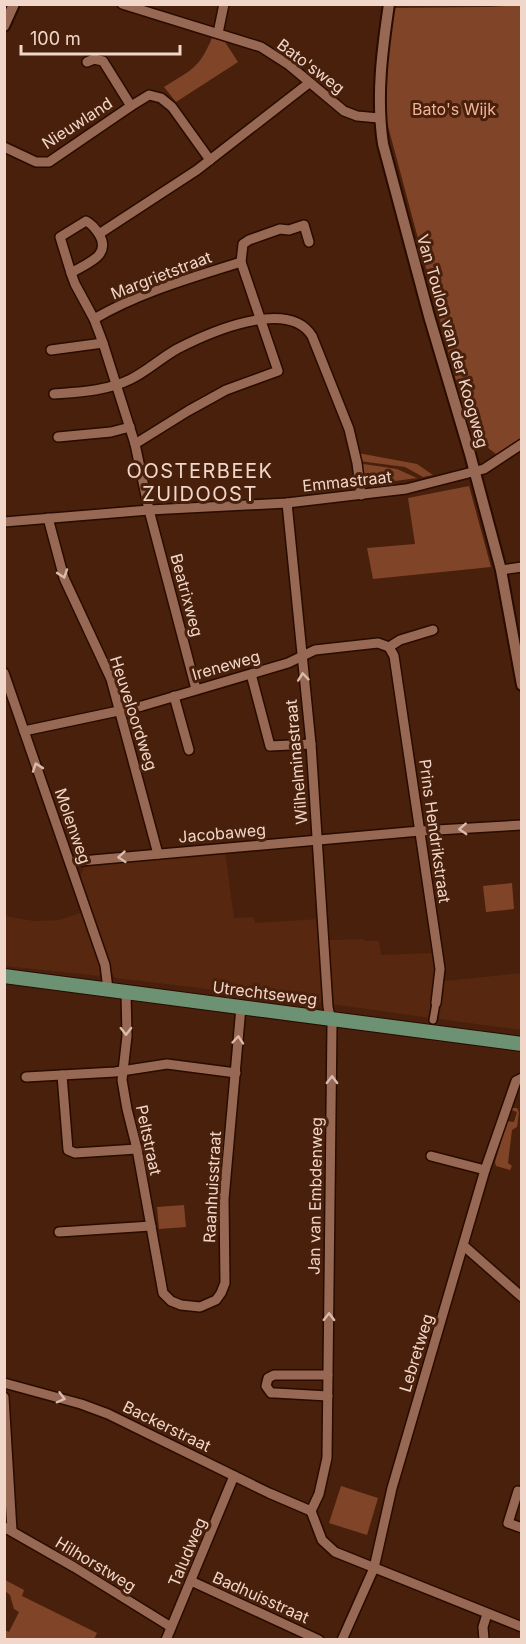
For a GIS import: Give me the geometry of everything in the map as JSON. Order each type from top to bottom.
[{"type":"main road","name":"Utrechtseweg","points":[[4,976],[522,1044]]},
{"type":"street","points":[[4,26],[14,4]]},
{"type":"street","name":"Bato'sweg","points":[[122,4],[261,48],[289,65],[344,111],[357,116],[379,118]]},
{"type":"street","points":[[218,33],[224,4]]},
{"type":"street","name":"Van Toulon van der Koogweg","points":[[389,4],[382,54],[379,118],[383,144],[501,570],[522,685]]},
{"type":"street","name":"Nieuwland","points":[[87,62],[94,59],[103,61],[131,106]]},
{"type":"street","points":[[99,234],[210,160],[309,83]]},
{"type":"street","name":"Nieuwland","points":[[4,147],[36,162],[49,162],[149,95],[161,98],[171,107],[210,160]]},
{"type":"street","points":[[71,273],[100,255],[104,249],[104,243],[99,234],[92,224],[86,221],[60,237],[71,273],[75,284],[94,319],[130,427],[149,510]]},
{"type":"street","points":[[135,444],[226,390],[278,370],[241,262],[243,244],[280,229],[290,230],[304,225],[309,242]]},
{"type":"street","name":"Margrietstraat","points":[[94,319],[139,296],[241,262]]},
{"type":"street","points":[[54,394],[98,390],[131,380],[175,350],[202,337],[261,318],[297,321],[306,327],[312,336],[349,429],[361,495]]},
{"type":"street","points":[[51,350],[102,343]]},
{"type":"street","points":[[58,437],[111,432],[130,427]]},
{"type":"street","name":"Emmastraat","points":[[4,522],[287,502],[361,495],[428,485],[484,469],[522,444]]},
{"type":"street","name":"Wilhelminastraat","points":[[287,502],[311,744],[330,1018]]},
{"type":"street","name":"Beatrixweg","points":[[149,510],[196,689]]},
{"type":"street","name":"Heuveloordweg","points":[[48,518],[64,578],[111,680],[159,854]]},
{"type":"street","points":[[501,570],[522,567]]},
{"type":"street","name":"Ireneweg","points":[[24,731],[120,712],[288,663],[324,648],[378,643],[389,647],[400,640],[433,630]]},
{"type":"street","name":"Prins Hendrikstraat","points":[[389,647],[394,656],[440,969],[433,1020]]},
{"type":"street","name":"Molenweg","points":[[4,673],[105,965],[108,989]]},
{"type":"street","points":[[251,674],[270,746],[311,744]]},
{"type":"street","points":[[174,696],[189,750]]},
{"type":"street","name":"Jacobaweg","points":[[70,862],[420,831],[522,825]]},
{"type":"street","name":"Peltstraat","points":[[126,992],[128,1036],[122,1070],[127,1109],[137,1149],[163,1293]]},
{"type":"street","name":"Raanhuisstraat","points":[[163,1293],[171,1301],[190,1307],[200,1307],[216,1300],[225,1283],[224,1199],[241,1007]]},
{"type":"street","name":"Jan van Embdenweg","points":[[311,1511],[319,1494],[327,1458],[332,1025],[330,1018]]},
{"type":"street","points":[[26,1077],[122,1070],[167,1064],[236,1074]]},
{"type":"street","points":[[62,1075],[68,1150],[75,1153],[137,1149]]},
{"type":"street","name":"Lebretweg","points":[[342,1640],[374,1568],[392,1488],[485,1170],[519,1079]]},
{"type":"street","points":[[431,1156],[485,1170]]},
{"type":"street","points":[[59,1232],[151,1226]]},
{"type":"street","points":[[464,1246],[522,1297]]},
{"type":"street","points":[[328,1375],[274,1375],[268,1378],[266,1386],[271,1393],[328,1396]]},
{"type":"street","name":"Backerstraat","points":[[4,1383],[81,1404],[108,1414],[311,1511]]},
{"type":"street","points":[[4,1397],[8,1529]]},
{"type":"street","name":"Taludweg","points":[[166,1640],[234,1476]]},
{"type":"street","points":[[521,1490],[518,1491],[508,1523],[522,1528]]},
{"type":"street","points":[[311,1511],[322,1540],[335,1552],[522,1627]]},
{"type":"street","name":"Hilhorstweg","points":[[8,1529],[171,1627]]},
{"type":"street","name":"Badhuisstraat","points":[[191,1581],[319,1640]]},
{"type":"street","points":[[484,1640],[483,1627],[488,1614]]},
{"type":"shaded area","points":[[225,851],[234,918],[254,917],[255,923],[318,919],[323,999],[321,1003],[113,976],[81,882],[84,868],[91,864]]},
{"type":"shaded area","points":[[83,912],[101,965],[99,976],[5,966],[4,916],[34,921],[59,920]]},
{"type":"shaded area","points":[[328,940],[379,941],[381,955],[432,953],[435,970],[430,1018],[331,1004]]},
{"type":"shaded area","points":[[521,973],[521,1030],[439,1019],[444,981]]},
{"type":"green space","name":"Bato's Wijk","points":[[521,5],[521,439],[496,454],[471,437],[385,115],[391,8]]},
{"type":"green space","points":[[212,38],[225,42],[238,62],[176,102],[164,87],[198,63]]},
{"type":"green space","points":[[358,453],[417,464],[433,475],[423,477],[405,467],[359,461]]},
{"type":"green space","points":[[364,464],[397,469],[417,478],[366,485],[361,466]]},
{"type":"green space","points":[[469,486],[491,567],[373,579],[367,548],[415,544],[408,498]]},
{"type":"green space","points":[[512,883],[514,909],[486,912],[483,886]]},
{"type":"green space","points":[[517,1108],[519,1112],[517,1127],[512,1130],[508,1163],[512,1166],[510,1170],[496,1166],[495,1162],[507,1121],[514,1122],[517,1112],[511,1110]]},
{"type":"green space","points":[[184,1205],[186,1227],[159,1229],[157,1207]]},
{"type":"green space","points":[[341,1486],[378,1498],[367,1535],[329,1523]]},
{"type":"green space","points":[[5,1580],[24,1590],[22,1596],[97,1633],[94,1639],[5,1639],[5,1630],[9,1632],[19,1612],[14,1609],[10,1595],[5,1591]]},
{"type":"district","name":"OOSTERBEEK ZUIDOOST","points":[[200,482]]}]
